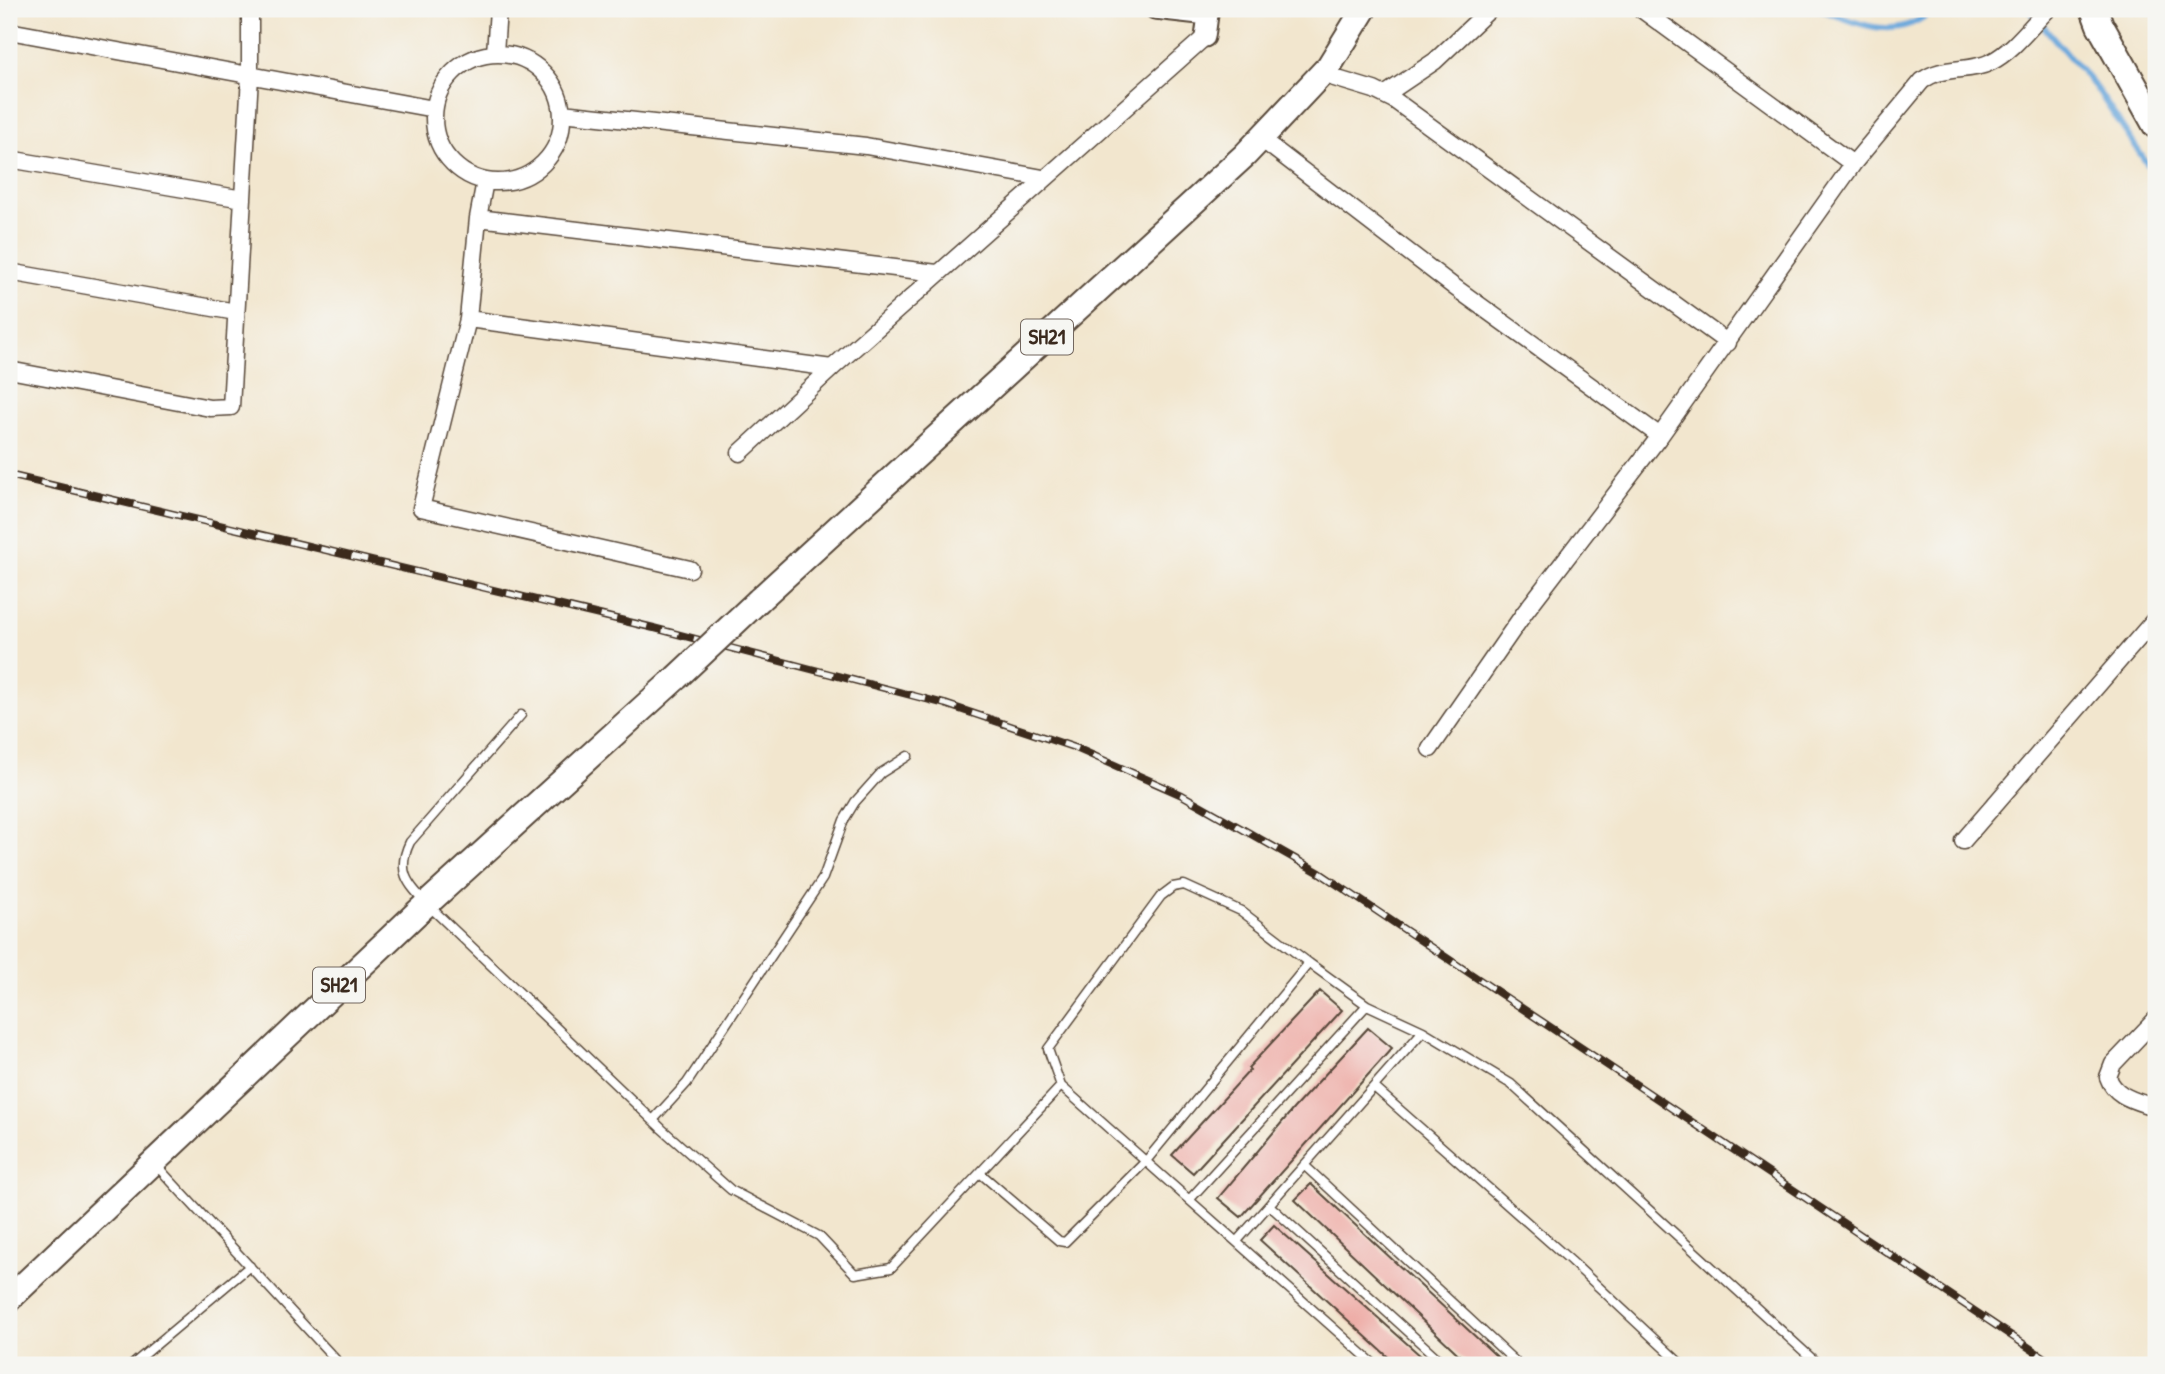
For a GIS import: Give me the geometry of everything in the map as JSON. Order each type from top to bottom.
[{"type":"highway","points":[[2094,9],[2156,125]]},
{"type":"main road","name":"SH21","points":[[9,1299],[427,904],[1097,291],[1260,138],[1325,70],[1364,9]]},
{"type":"street","points":[[9,370],[210,408],[231,407],[250,76],[250,9]]},
{"type":"street","points":[[495,53],[498,9]]},
{"type":"street","points":[[740,453],[937,273],[1205,37],[1208,12],[1155,9]]},
{"type":"street","points":[[1386,94],[1435,61],[1490,9]]},
{"type":"street","points":[[1641,9],[1853,164]]},
{"type":"street","points":[[1430,749],[1525,612],[1728,343],[1853,164],[1929,76],[1937,72],[1976,67],[1992,61],[2046,10]]},
{"type":"street","points":[[9,31],[434,109]]},
{"type":"street","points":[[495,53],[524,59],[547,76],[558,94],[562,113],[561,132],[554,151],[541,166],[524,177],[505,182],[485,181],[467,174],[452,163],[440,147],[434,128],[434,109],[443,84],[461,64],[477,56],[495,53]]},
{"type":"street","points":[[1325,70],[1386,94],[1728,343]]},
{"type":"street","points":[[562,113],[866,146],[1044,178]]},
{"type":"street","points":[[1260,138],[1453,286],[1660,436]]},
{"type":"street","points":[[9,159],[243,199]]},
{"type":"street","points":[[485,181],[478,218],[467,319],[421,508],[690,569]]},
{"type":"street","points":[[478,218],[937,273]]},
{"type":"street","points":[[9,272],[236,312]]},
{"type":"street","points":[[467,319],[832,368]]},
{"type":"street","points":[[1963,841],[2156,618]]},
{"type":"street","points":[[2156,1019],[2113,1064],[2108,1077],[2115,1091],[2156,1108]]},
{"type":"lane","points":[[521,715],[410,842],[405,853],[404,871],[413,888],[427,904],[653,1120],[731,1190],[819,1236],[855,1274],[891,1268],[1061,1086]]},
{"type":"lane","points":[[653,1120],[687,1083],[823,878],[844,820],[855,802],[881,773],[908,756]]},
{"type":"lane","points":[[1375,1365],[1061,1086],[1048,1049],[1161,896],[1173,887],[1184,885],[1241,911],[1367,1004],[1423,1031],[1511,1084],[1819,1365]]},
{"type":"lane","points":[[980,1173],[1063,1242],[1146,1161],[1309,963]]},
{"type":"lane","points":[[1190,1199],[1367,1004]]},
{"type":"lane","points":[[1237,1241],[1423,1031]]},
{"type":"lane","points":[[1374,1087],[1571,1261],[1682,1365]]},
{"type":"lane","points":[[154,1162],[337,1361]]},
{"type":"lane","points":[[1304,1166],[1519,1365]]},
{"type":"lane","points":[[1269,1205],[1445,1365]]},
{"type":"lane","points":[[132,1365],[250,1266]]},
{"type":"building","points":[[1320,991],[1342,1010],[1193,1173],[1172,1155]]},
{"type":"building","points":[[1368,1028],[1392,1048],[1241,1217],[1218,1198],[1294,1108]]},
{"type":"building","points":[[1311,1184],[1506,1365],[1470,1365],[1295,1200]]},
{"type":"building","points":[[1274,1225],[1431,1365],[1397,1365],[1260,1240]]},
{"type":"waterway","points":[[1818,9],[1863,24],[1891,28],[1920,20],[1934,9]]},
{"type":"waterway","points":[[2029,9],[2096,88],[2156,177]]},
{"type":"railway","points":[[9,475],[654,628],[945,704],[1076,748],[1182,795],[1320,873],[2055,1365]]}]
